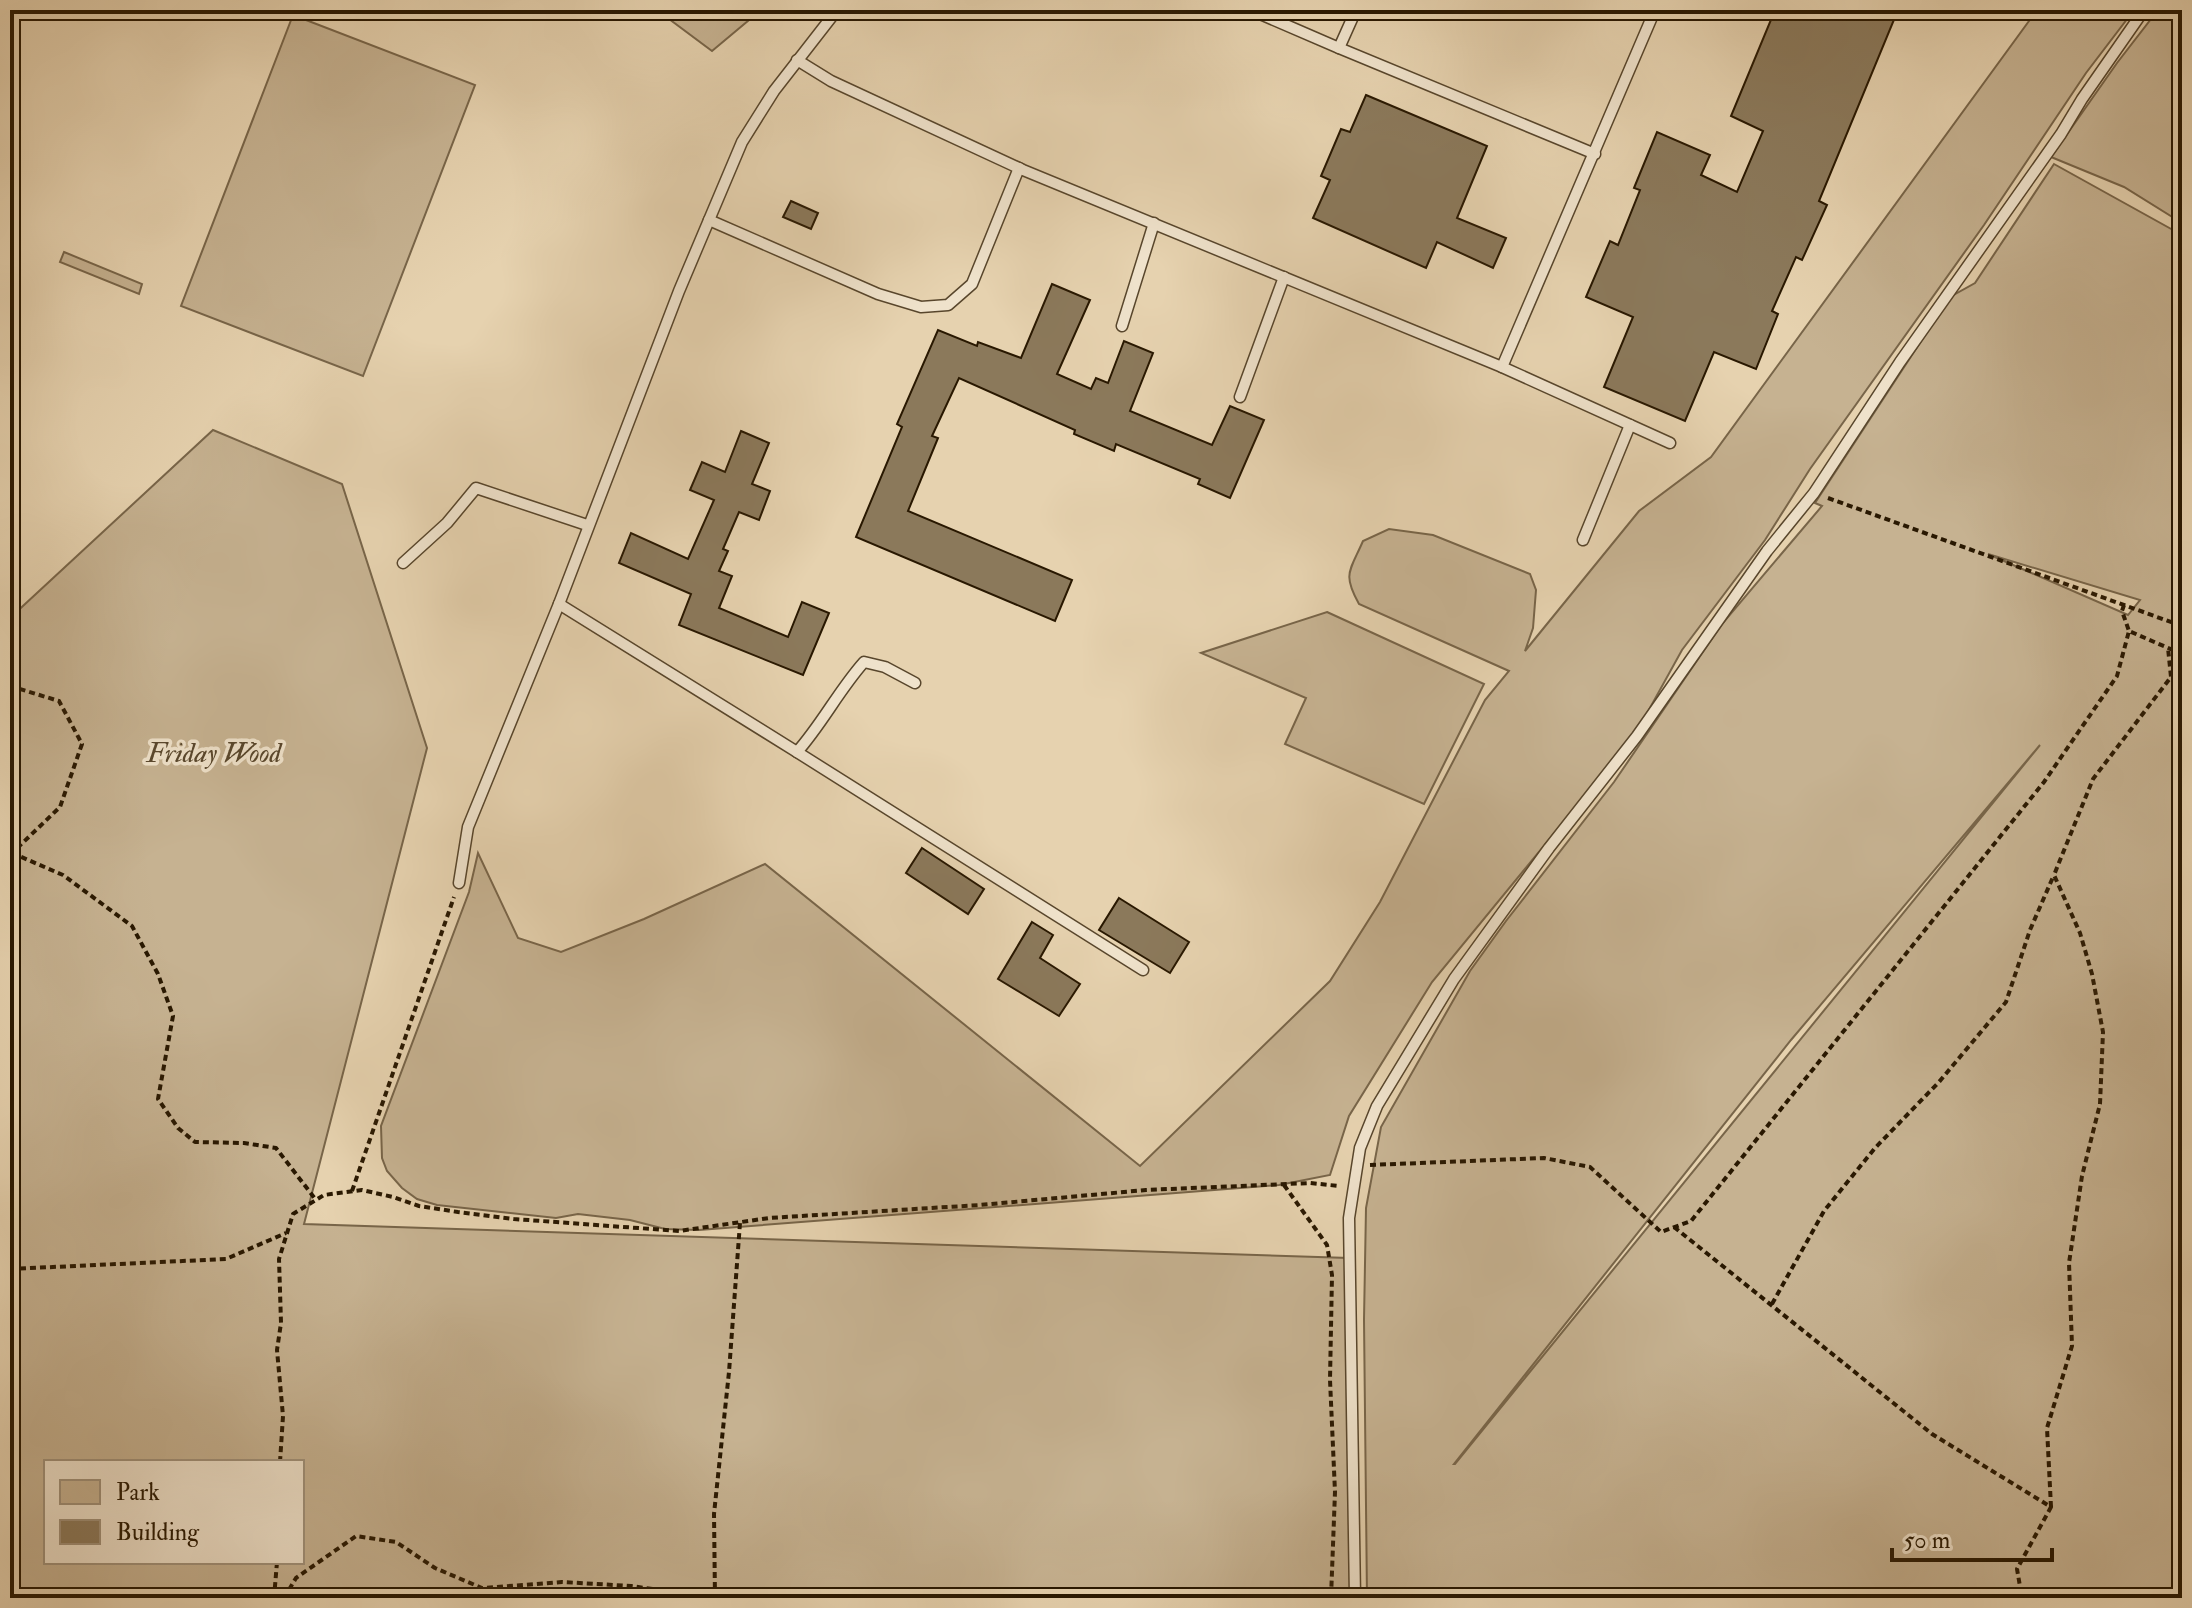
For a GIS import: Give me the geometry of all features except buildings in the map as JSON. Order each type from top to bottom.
[{"type":"lane","points":[[459,883],[468,827],[742,142],[774,91],[837,10]]},
{"type":"lane","points":[[1251,10],[1595,154]]},
{"type":"lane","points":[[1339,48],[1356,10]]},
{"type":"lane","points":[[1502,367],[1655,10]]},
{"type":"lane","points":[[1355,1598],[1349,1218],[1360,1148],[1377,1106],[1454,979],[1549,848],[1637,736],[1767,551],[1814,493],[1900,362],[2061,134],[2144,10]]},
{"type":"lane","points":[[797,60],[831,81],[1019,168],[1401,328],[1502,367],[1670,443]]},
{"type":"lane","points":[[709,220],[878,294],[921,307],[948,305],[972,284],[1019,168]]},
{"type":"lane","points":[[1122,326],[1154,223]]},
{"type":"lane","points":[[1240,397],[1284,277]]},
{"type":"lane","points":[[1583,540],[1630,425]]},
{"type":"lane","points":[[403,563],[447,523],[476,488],[587,525]]},
{"type":"lane","points":[[559,604],[1143,970]]},
{"type":"lane","points":[[797,752],[864,662],[885,667],[915,683]]},
{"type":"path","points":[[2182,156],[2175,177],[2182,194]]},
{"type":"path","points":[[1814,493],[2182,626]]},
{"type":"path","points":[[1369,1178],[1370,1165],[1544,1158],[1590,1167],[1661,1232],[1691,1221],[2044,782],[2117,676],[2129,631],[2122,611],[2124,605]]},
{"type":"path","points":[[2129,631],[2182,654]]},
{"type":"path","points":[[1772,1304],[1824,1211],[1875,1148],[1939,1082],[2006,1002],[2030,930],[2093,779],[2171,677],[2168,648]]},
{"type":"path","points":[[10,686],[59,701],[82,744],[60,807],[11,854],[63,875],[132,926],[158,974],[173,1016],[158,1099],[178,1128],[195,1142],[244,1143],[276,1148],[316,1200]]},
{"type":"path","points":[[2022,1598],[2017,1569],[2051,1507],[2047,1428],[2072,1346],[2069,1263],[2082,1176],[2100,1104],[2103,1032],[2092,974],[2054,875]]},
{"type":"path","points":[[352,1191],[459,883]]},
{"type":"path","points":[[280,1460],[283,1416],[277,1350],[281,1323],[279,1259],[293,1214],[324,1195],[362,1190],[419,1206],[514,1219],[679,1231],[769,1218],[980,1205],[1146,1190],[1320,1184],[1353,1188]]},
{"type":"path","points":[[1284,1185],[1327,1245],[1332,1288],[1330,1380],[1335,1492],[1331,1598]]},
{"type":"path","points":[[715,1598],[714,1514],[740,1223]]},
{"type":"path","points":[[1674,1227],[1932,1434],[2051,1507]]},
{"type":"path","points":[[10,1269],[226,1259],[287,1233]]},
{"type":"path","points":[[1332,1288],[1349,1286]]},
{"type":"path","points":[[284,1598],[296,1578],[356,1536],[396,1542],[435,1568],[482,1588],[562,1582],[631,1586],[715,1598],[796,1593],[815,1598]]},
{"type":"path","points":[[274,1598],[277,1564]]},
{"type":"green space","points":[[657,10],[761,10],[712,51]]},
{"type":"green space","points":[[2037,10],[2134,10],[2086,73],[1984,225],[1810,469],[1765,540],[1682,650],[1635,735],[1432,982],[1349,1116],[1330,1175],[1279,1185],[699,1230],[665,1229],[630,1220],[578,1214],[556,1218],[437,1205],[417,1199],[387,1171],[382,1158],[381,1126],[469,892],[478,853],[518,938],[561,952],[644,919],[765,864],[1140,1166],[1330,981],[1380,902],[1485,700],[1509,671],[1359,604],[1349,579],[1363,541],[1389,529],[1433,535],[1530,574],[1536,590],[1533,628],[1525,651],[1639,511],[1711,457]]},
{"type":"green space","points":[[2158,10],[2182,10],[2182,223],[2124,187],[2051,157]]},
{"type":"green space","points":[[293,15],[475,85],[363,376],[181,306]]},
{"type":"green space","points":[[2054,164],[2182,235],[2182,1598],[1367,1598],[1366,1208],[1381,1127],[1470,971],[1614,782],[1722,624],[1822,506],[1815,503],[1950,297],[1975,283]],"holes":[[[1988,554],[2140,600],[2128,615]],[[2040,745],[1455,1464],[1454,1464],[1791,1040]]]},
{"type":"green space","points":[[64,252],[142,284],[139,294],[60,262]]},
{"type":"green space","name":"Friday Wood","points":[[213,430],[342,484],[427,748],[304,1224],[1349,1258],[1355,1598],[10,1598],[10,618]]},
{"type":"green space","points":[[1327,612],[1484,684],[1424,804],[1285,744],[1306,698],[1201,653]]}]
